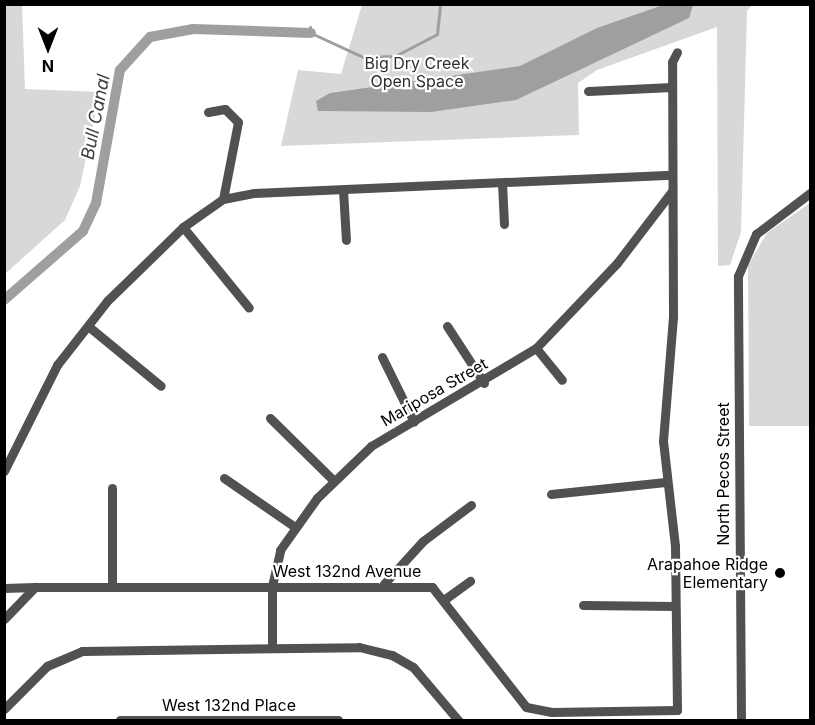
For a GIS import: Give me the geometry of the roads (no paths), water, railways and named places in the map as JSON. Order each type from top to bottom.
[{"type":"street","points":[[583,605],[675,606],[675,546],[665,482],[672,191],[672,87],[677,52]]},
{"type":"street","points":[[588,91],[672,87]]},
{"type":"street","points":[[208,112],[225,109],[238,122],[223,200]]},
{"type":"street","points":[[4,471],[41,394],[88,326],[130,274],[183,227],[223,200],[343,190],[672,175]]},
{"type":"street","points":[[502,183],[504,224]]},
{"type":"street","points":[[343,190],[346,240]]},
{"type":"street","name":"Mariposa Street","points":[[272,647],[272,586],[280,550],[295,527],[333,480],[371,447],[484,382],[536,348],[617,262],[672,191]]},
{"type":"street","name":"North Pecos Street","points":[[741,720],[741,263],[764,226],[810,193]]},
{"type":"street","points":[[183,227],[249,308]]},
{"type":"street","points":[[88,326],[161,386]]},
{"type":"street","points":[[447,326],[484,382]]},
{"type":"street","points":[[536,348],[562,380]]},
{"type":"street","points":[[382,357],[414,422]]},
{"type":"street","points":[[270,418],[333,480]]},
{"type":"street","points":[[224,478],[295,527]]},
{"type":"street","points":[[551,494],[665,482]]},
{"type":"street","points":[[112,488],[112,587]]},
{"type":"street","points":[[382,585],[423,541],[471,505]]},
{"type":"street","points":[[445,598],[470,581]]},
{"type":"street","name":"West 132nd Avenue","points":[[4,588],[432,586],[445,598],[525,707],[552,712],[677,710],[675,606]]},
{"type":"street","points":[[4,619],[35,587]]},
{"type":"street","points":[[4,709],[47,666],[82,651],[359,647],[392,655],[424,676],[458,720]]},
{"type":"street","name":"West 132nd Place","points":[[120,720],[338,720]]},
{"type":"waterway","points":[[310,27],[311,33],[363,57],[395,56],[437,34],[440,4]]},
{"type":"waterway","name":"Bull Canal","points":[[4,300],[83,231],[96,203],[120,70],[150,37],[193,29],[311,33]]},
{"type":"place","name":"Arapahoe Ridge Elementary","points":[[780,573]]},
{"type":"park label","name":"Big Dry Creek Open Space","points":[[417,72]]}]
